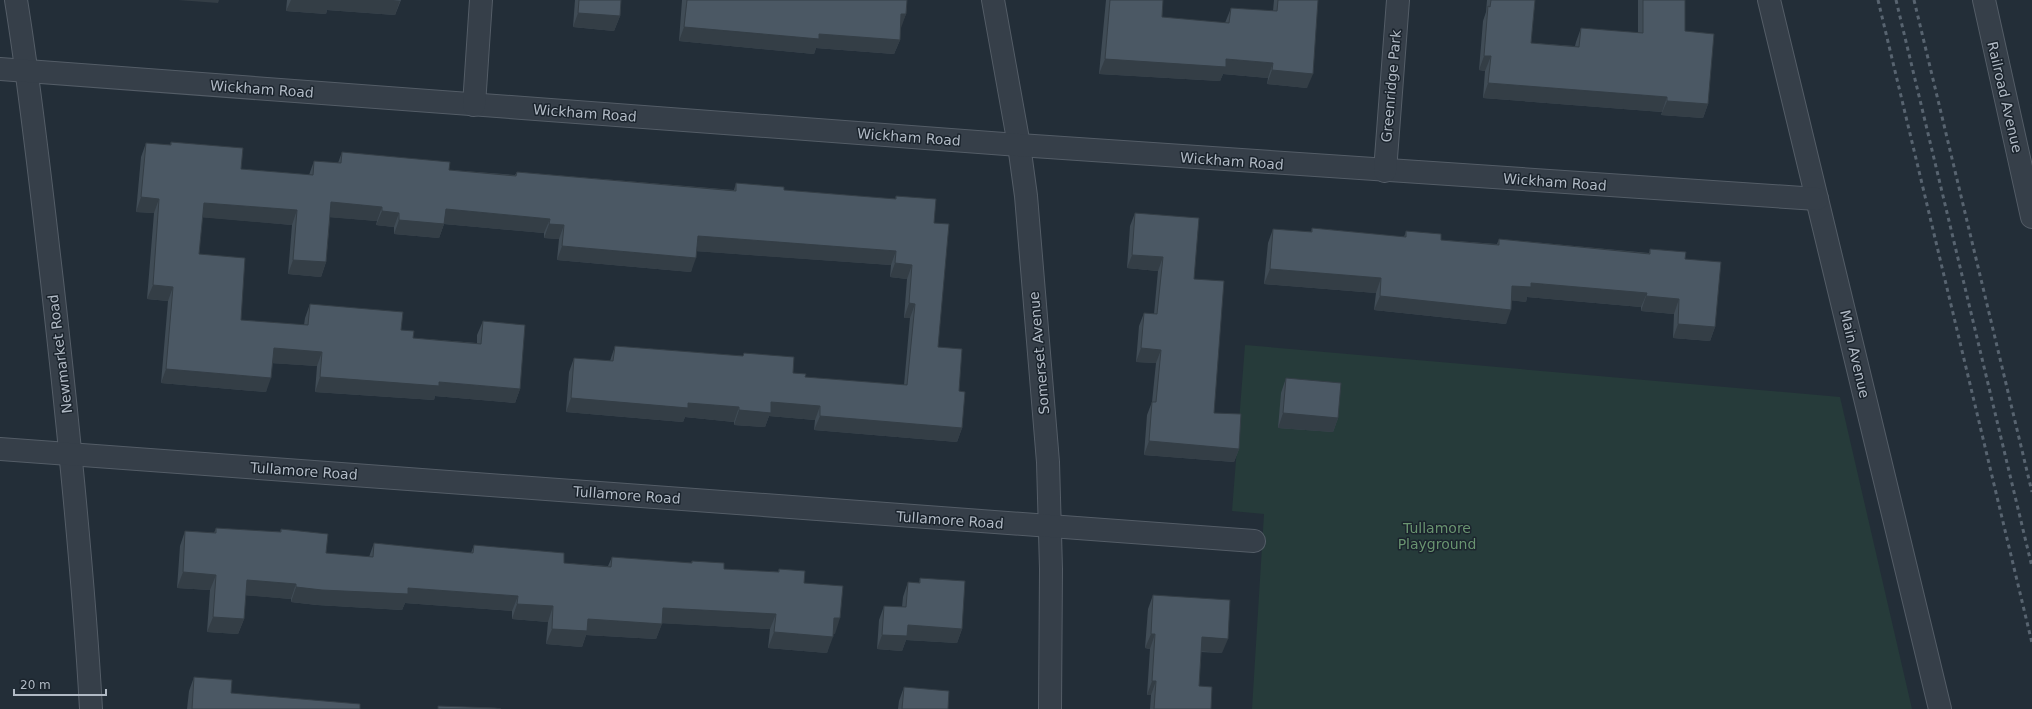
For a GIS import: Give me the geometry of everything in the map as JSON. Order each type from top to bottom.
[{"type":"street","name":"Newmarket Road","points":[[16,0],[28,72],[72,454],[87,635],[90,709]]},
{"type":"street","points":[[474,105],[482,0]]},
{"type":"street","name":"Somerset Avenue","points":[[993,0],[1019,146],[1026,196],[1048,454],[1050,527],[1050,709]]},
{"type":"street","name":"Greenridge Park","points":[[1384,171],[1398,0]]},
{"type":"street","name":"Main Avenue","points":[[1769,0],[1940,709]]},
{"type":"street","name":"Railroad Avenue","points":[[1984,0],[2032,217]]},
{"type":"street","name":"Wickham Road","points":[[0,69],[1019,146],[1817,199]]},
{"type":"street","name":"Tullamore Road","points":[[0,449],[1254,541]]},
{"type":"green space","name":"Tullamore Playground","points":[[1245,345],[1840,397],[1912,709],[1252,709],[1264,514],[1232,511]]},
{"type":"building","points":[[579,0],[621,0],[620,16],[578,13]]},
{"type":"building","points":[[687,0],[907,0],[906,14],[901,14],[900,40],[819,34],[819,39],[684,27]]},
{"type":"building","points":[[1110,0],[1163,0],[1162,17],[1229,23],[1231,8],[1277,11],[1278,0],[1318,0],[1313,74],[1272,70],[1273,63],[1226,59],[1226,67],[1105,59]]},
{"type":"building","points":[[1491,0],[1535,0],[1531,43],[1579,47],[1581,28],[1643,33],[1643,0],[1685,0],[1685,31],[1714,34],[1708,104],[1667,101],[1667,97],[1488,83],[1491,56],[1484,56],[1488,6],[1490,7]]},
{"type":"building","points":[[171,142],[243,148],[241,169],[313,175],[314,161],[341,163],[342,152],[450,162],[449,170],[516,176],[517,172],[736,191],[736,183],[784,187],[784,190],[896,199],[896,196],[936,199],[934,223],[949,224],[938,347],[962,349],[959,391],[965,392],[962,428],[820,416],[820,406],[771,402],[771,413],[739,410],[739,407],[688,403],[688,408],[571,398],[574,358],[613,361],[615,346],[743,356],[744,353],[794,357],[793,373],[806,374],[805,377],[907,385],[915,304],[909,303],[912,265],[895,263],[896,251],[698,236],[696,258],[562,246],[564,225],[549,224],[550,219],[446,209],[444,224],[399,220],[399,213],[382,211],[382,207],[331,202],[326,262],[293,260],[297,210],[204,203],[199,254],[245,258],[241,320],[308,325],[310,304],[403,312],[401,330],[414,331],[413,338],[481,344],[483,321],[525,325],[520,389],[439,382],[439,386],[320,377],[322,352],[274,348],[271,378],[166,369],[173,287],[153,285],[159,199],[141,197],[146,143],[171,145]]},
{"type":"building","points":[[1135,213],[1199,218],[1194,279],[1224,281],[1214,413],[1241,414],[1239,449],[1149,441],[1152,402],[1156,402],[1161,350],[1141,348],[1144,313],[1157,314],[1163,257],[1132,255]]},
{"type":"building","points":[[1312,228],[1406,237],[1406,231],[1441,234],[1441,240],[1499,245],[1499,239],[1650,254],[1650,249],[1686,252],[1685,259],[1721,262],[1715,327],[1678,324],[1679,299],[1646,296],[1647,293],[1531,283],[1531,287],[1512,286],[1511,310],[1380,296],[1381,278],[1270,269],[1273,229],[1312,232]]},
{"type":"building","points":[[1286,378],[1341,383],[1338,418],[1283,413]]},
{"type":"building","points":[[216,528],[281,532],[281,529],[328,534],[326,553],[373,557],[374,543],[473,553],[474,545],[564,553],[564,563],[611,567],[612,557],[692,563],[692,561],[724,563],[724,569],[779,572],[779,569],[805,571],[804,583],[843,586],[840,618],[834,618],[833,637],[774,632],[776,614],[663,608],[662,624],[588,619],[587,631],[552,629],[553,606],[517,604],[518,596],[408,588],[408,594],[322,590],[296,587],[296,584],[247,580],[244,619],[213,617],[216,575],[183,572],[185,531],[216,533]]},
{"type":"building","points":[[920,578],[965,581],[962,629],[908,625],[907,636],[882,635],[884,606],[906,607],[908,582],[920,583]]},
{"type":"building","points":[[1153,595],[1230,600],[1228,639],[1202,637],[1199,686],[1212,687],[1211,709],[1154,709],[1156,681],[1152,681],[1155,634],[1151,634]]},
{"type":"building","points":[[194,677],[232,680],[231,693],[360,704],[360,709],[192,709]]},
{"type":"building","points":[[904,687],[949,691],[948,709],[902,709]]},
{"type":"building","points":[[438,706],[495,708],[501,709],[438,709]]},
{"type":"railway","points":[[1878,0],[2032,643]]},
{"type":"railway","points":[[1896,0],[2032,567]]},
{"type":"railway","points":[[1914,0],[2032,492]]}]
